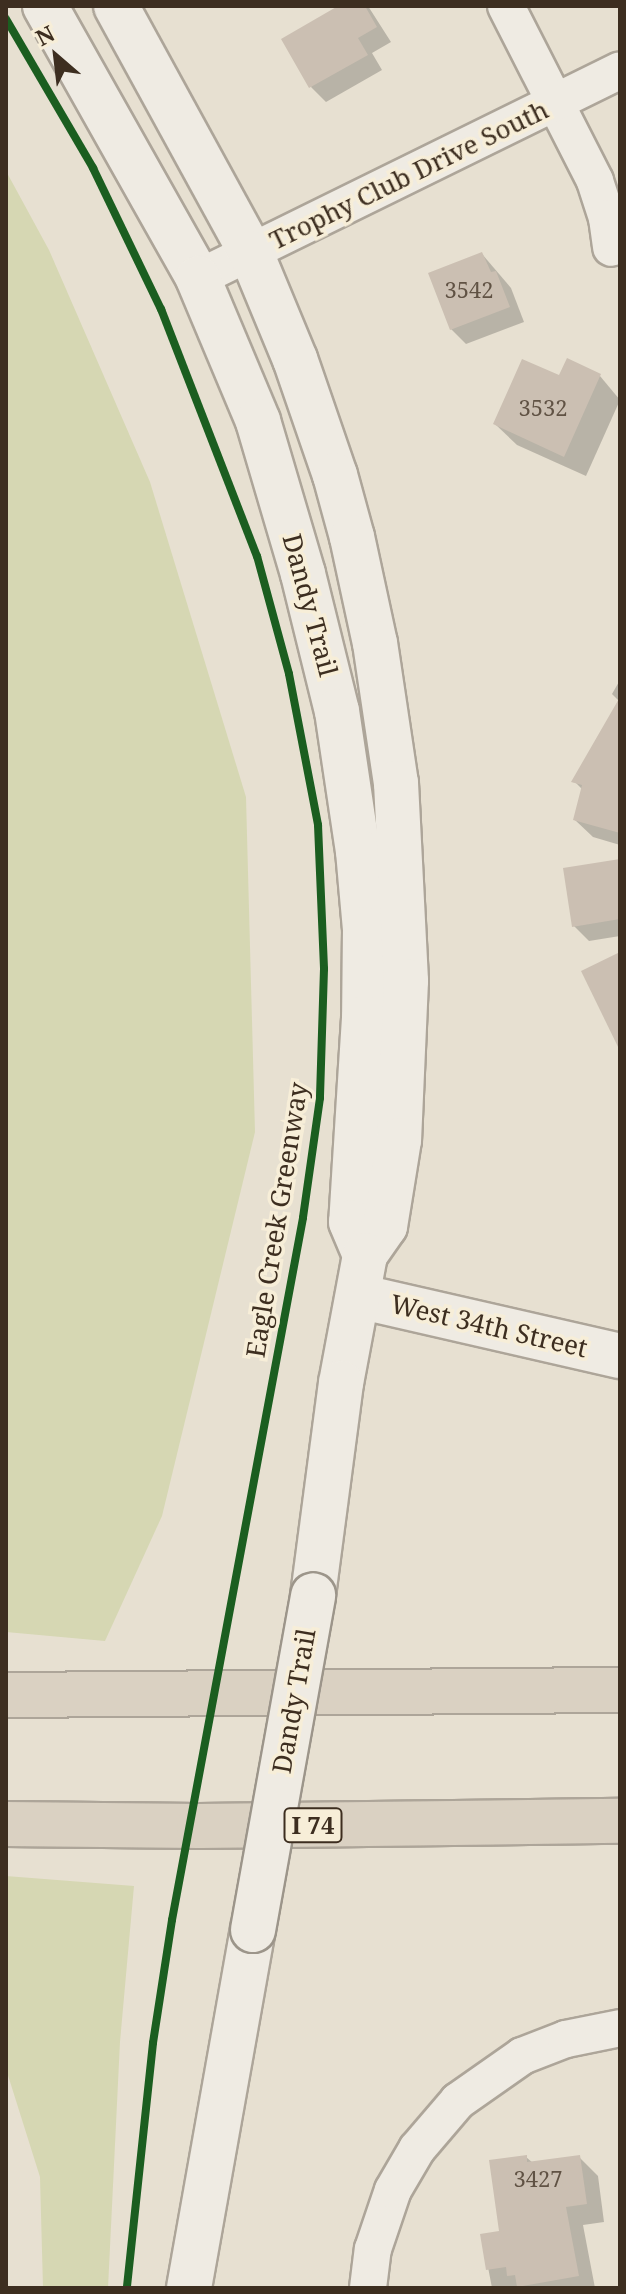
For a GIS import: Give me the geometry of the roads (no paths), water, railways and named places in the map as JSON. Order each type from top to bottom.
[{"type":"highway","points":[[6,1695],[620,1690]]},
{"type":"highway","name":"I 74","points":[[6,1824],[199,1826],[620,1821]]},
{"type":"main road","name":"Dandy Trail","points":[[45,6],[198,278],[258,421],[303,574],[337,711],[358,851],[365,929],[364,1018],[351,1222],[362,1276]]},
{"type":"main road","name":"Dandy Trail","points":[[116,6],[251,253],[277,310],[335,475],[375,643],[396,783],[403,871],[404,1064],[399,1140],[385,1226],[362,1276],[341,1383],[313,1595],[189,2288]]},
{"type":"main road","name":"West 34th Street","points":[[362,1276],[620,1356]]},
{"type":"street","points":[[506,6],[601,195],[611,248]]},
{"type":"street","name":"Trophy Club Drive South","points":[[198,278],[620,70]]},
{"type":"street","points":[[368,2288],[373,2249],[393,2190],[417,2149],[458,2101],[522,2056],[566,2039],[620,2028]]}]
